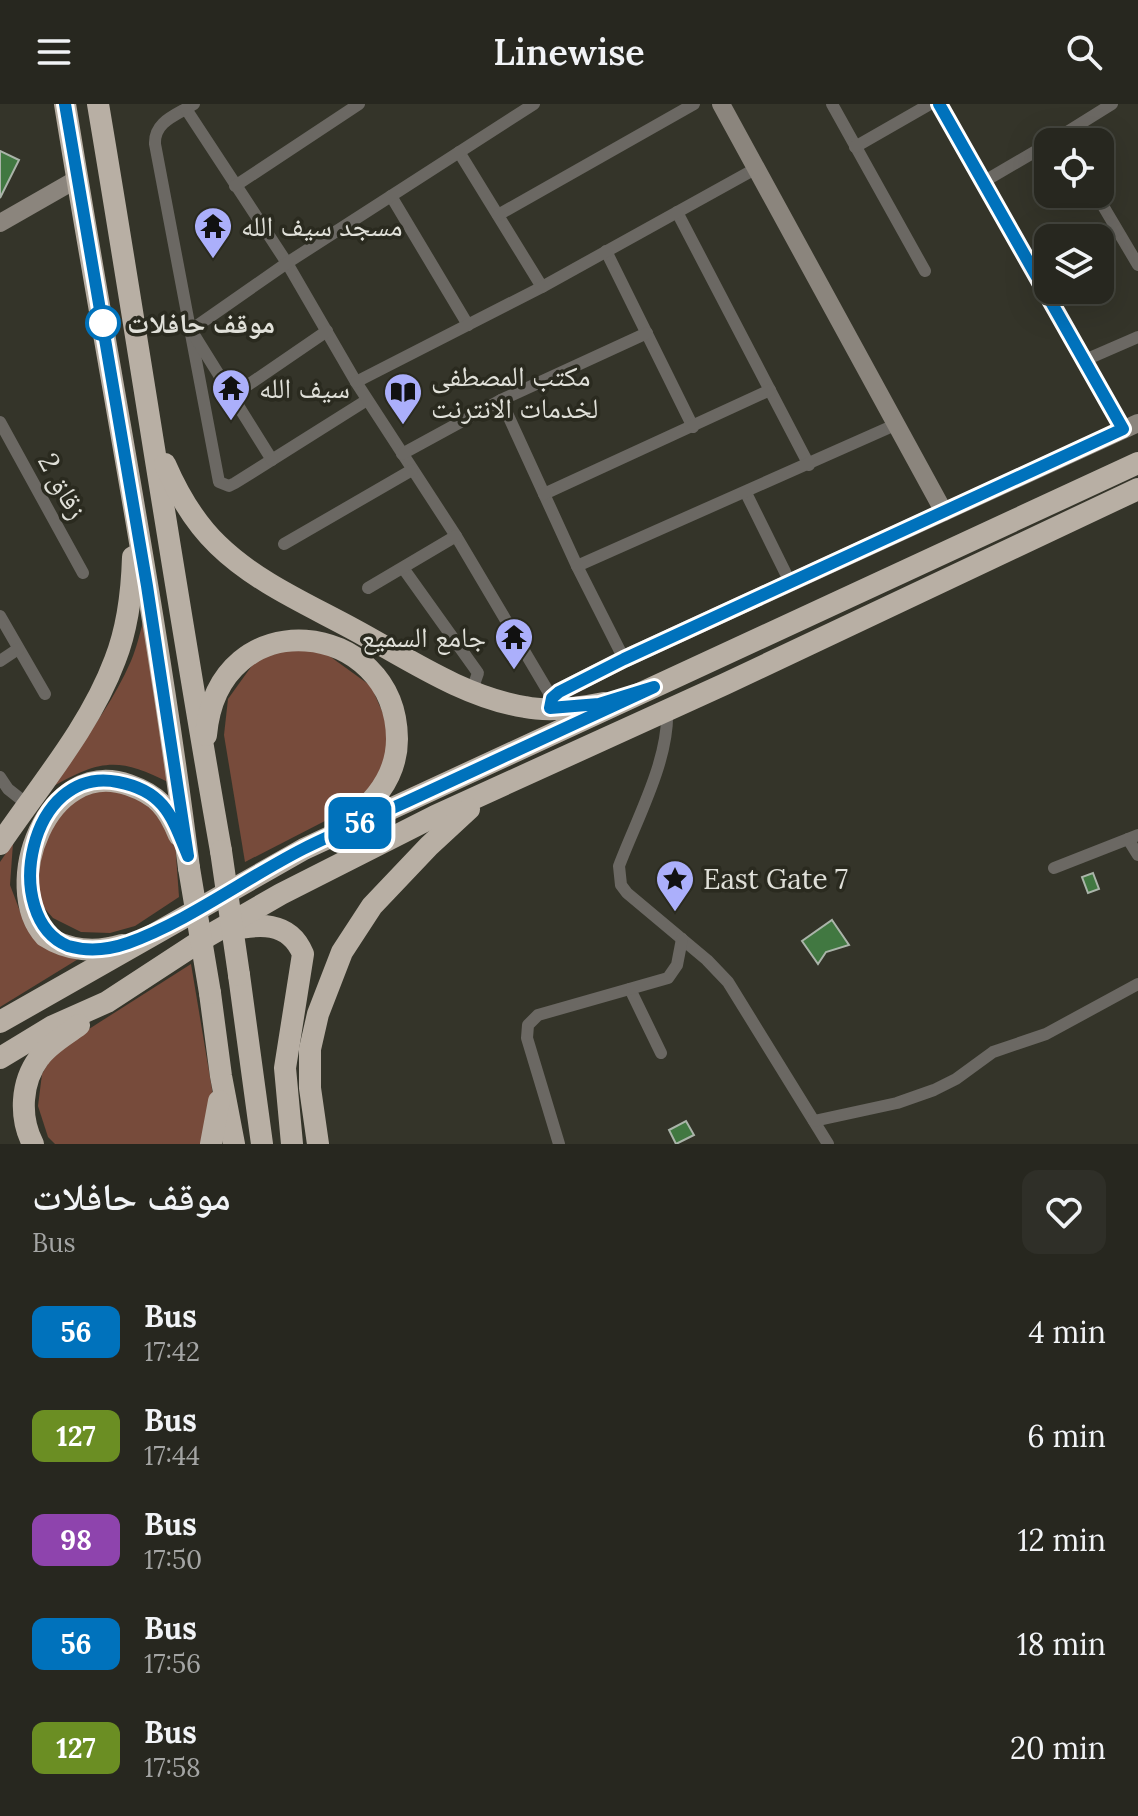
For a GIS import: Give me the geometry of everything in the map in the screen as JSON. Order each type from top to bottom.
[{"type":"highway","points":[[65,104],[180,796],[221,1076],[234,1144]]},
{"type":"highway","points":[[98,104],[221,851],[262,1144]]},
{"type":"highway","points":[[151,420],[166,467],[189,510],[217,545],[238,563],[285,592],[452,682],[525,708],[551,703],[599,704],[654,687]]},
{"type":"highway","points":[[304,849],[1138,463]]},
{"type":"highway","points":[[33,1144],[25,1124],[25,1094],[33,1068],[45,1051],[107,1002],[208,936],[295,886],[435,816],[725,684],[1138,489]]},
{"type":"highway","points":[[0,844],[90,712],[115,659],[124,632],[132,575],[131,496]]},
{"type":"highway","points":[[0,1022],[346,824],[382,788],[394,760],[397,732],[393,705],[383,686],[368,669],[341,651],[307,640],[290,640],[259,647],[232,668],[217,692],[207,725],[205,760]]},
{"type":"highway","points":[[152,933],[118,946],[94,950],[66,946],[38,931],[20,907],[15,890],[15,871],[25,837],[58,796],[87,781],[106,780],[138,788],[169,810],[188,862]]},
{"type":"highway","points":[[318,1144],[310,1088],[310,1049],[318,1014],[342,952],[372,906],[429,846],[462,814],[504,785]]},
{"type":"highway","points":[[208,936],[266,925],[288,933],[301,948],[303,961],[285,1068],[292,1144]]},
{"type":"highway","points":[[0,1058],[53,1026],[107,1002]]},
{"type":"highway","points":[[211,1144],[217,1122],[221,1076]]},
{"type":"street","points":[[235,186],[359,104]]},
{"type":"street","points":[[191,330],[287,263],[534,104]]},
{"type":"street","points":[[498,215],[694,104]]},
{"type":"street","points":[[721,104],[944,512]]},
{"type":"street","points":[[832,104],[925,271]]},
{"type":"street","points":[[855,147],[930,104]]},
{"type":"street","points":[[367,400],[229,486],[219,482],[155,136],[159,126],[190,106],[235,186],[287,263],[367,400],[456,536],[551,703],[559,692],[624,659],[1130,426],[1085,360],[939,104]]},
{"type":"street","points":[[1076,128],[1112,104]]},
{"type":"street","points":[[459,152],[542,287]]},
{"type":"street","points":[[983,182],[1034,153]]},
{"type":"street","points":[[356,382],[542,287],[755,169]]},
{"type":"street","points":[[0,223],[77,179]]},
{"type":"street","points":[[391,196],[468,325]]},
{"type":"street","points":[[1104,208],[1138,265]]},
{"type":"street","points":[[677,212],[809,465]]},
{"type":"street","points":[[606,251],[693,427]]},
{"type":"street","points":[[191,330],[272,460]]},
{"type":"street","points":[[232,396],[327,331]]},
{"type":"street","points":[[402,454],[501,400],[647,333]]},
{"type":"street","points":[[1085,360],[1138,337]]},
{"type":"street","points":[[544,494],[770,390]]},
{"type":"street","points":[[501,400],[577,566],[624,659]]},
{"type":"street","name":"زقاق 2","points":[[0,422],[83,573]]},
{"type":"street","points":[[577,566],[897,424]]},
{"type":"street","points":[[284,544],[412,470]]},
{"type":"street","points":[[746,493],[790,582]]},
{"type":"street","points":[[368,588],[456,536]]},
{"type":"street","points":[[403,568],[478,673],[472,690]]},
{"type":"street","points":[[0,616],[45,694]]},
{"type":"street","points":[[0,661],[18,649]]},
{"type":"street","points":[[667,708],[664,744],[619,866],[619,876],[627,893],[707,960],[737,994],[828,1144]]},
{"type":"street","points":[[0,777],[8,789],[27,804]]},
{"type":"street","points":[[1054,868],[1133,837],[1138,855]]},
{"type":"street","points":[[559,1144],[527,1038],[528,1025],[538,1015],[659,983],[672,975],[679,960],[682,939]]},
{"type":"street","points":[[814,1121],[897,1103],[934,1090],[956,1079],[993,1052],[1046,1034],[1138,984]]},
{"type":"street","points":[[630,989],[661,1053]]},
{"type":"street","points":[[1124,990],[1138,997]]},
{"type":"shaded area","points":[[144,619],[170,783],[136,768],[109,765],[82,772],[50,788],[123,678]]},
{"type":"shaded area","points":[[292,647],[328,655],[371,686],[389,727],[385,768],[356,805],[245,862],[224,735],[228,699],[256,660]]},
{"type":"shaded area","points":[[83,789],[144,792],[175,841],[179,897],[135,926],[110,933],[81,932],[53,918],[32,894],[36,842]]},
{"type":"shaded area","points":[[13,843],[10,885],[21,914],[88,953],[0,1007],[0,862]]},
{"type":"shaded area","points":[[191,964],[214,1101],[211,1127],[200,1144],[55,1144],[48,1137],[38,1106],[42,1074],[56,1050]]},
{"type":"building","points":[[0,151],[19,160],[0,198]]},
{"type":"building","points":[[1093,873],[1099,889],[1088,893],[1082,877]]},
{"type":"building","points":[[832,920],[849,945],[826,952],[818,964],[802,941]]},
{"type":"building","points":[[686,1121],[694,1135],[676,1144],[669,1130]]},
{"type":"bus line","name":"56","points":[[65,104],[119,414],[188,856],[169,810],[155,798],[122,782],[87,781],[58,796],[44,809],[33,823],[19,852],[15,890],[20,907],[28,921],[50,939],[66,946],[94,950],[118,946],[152,933],[304,849],[654,687],[634,696],[599,704],[550,708],[550,701],[559,692],[624,659],[1123,429],[939,104]]},
{"type":"place","name":"مسجد سيف الله","points":[[213,260]]},
{"type":"place","name":"موقف حافلات","points":[[103,323]]},
{"type":"place","name":"سيف الله","points":[[231,422]]},
{"type":"place","name":"مكتب المصطفى لخدمات الانترنت","points":[[403,426]]},
{"type":"place","name":"جامع السميع","points":[[514,671]]},
{"type":"place","name":"East Gate 7","points":[[675,913]]}]
